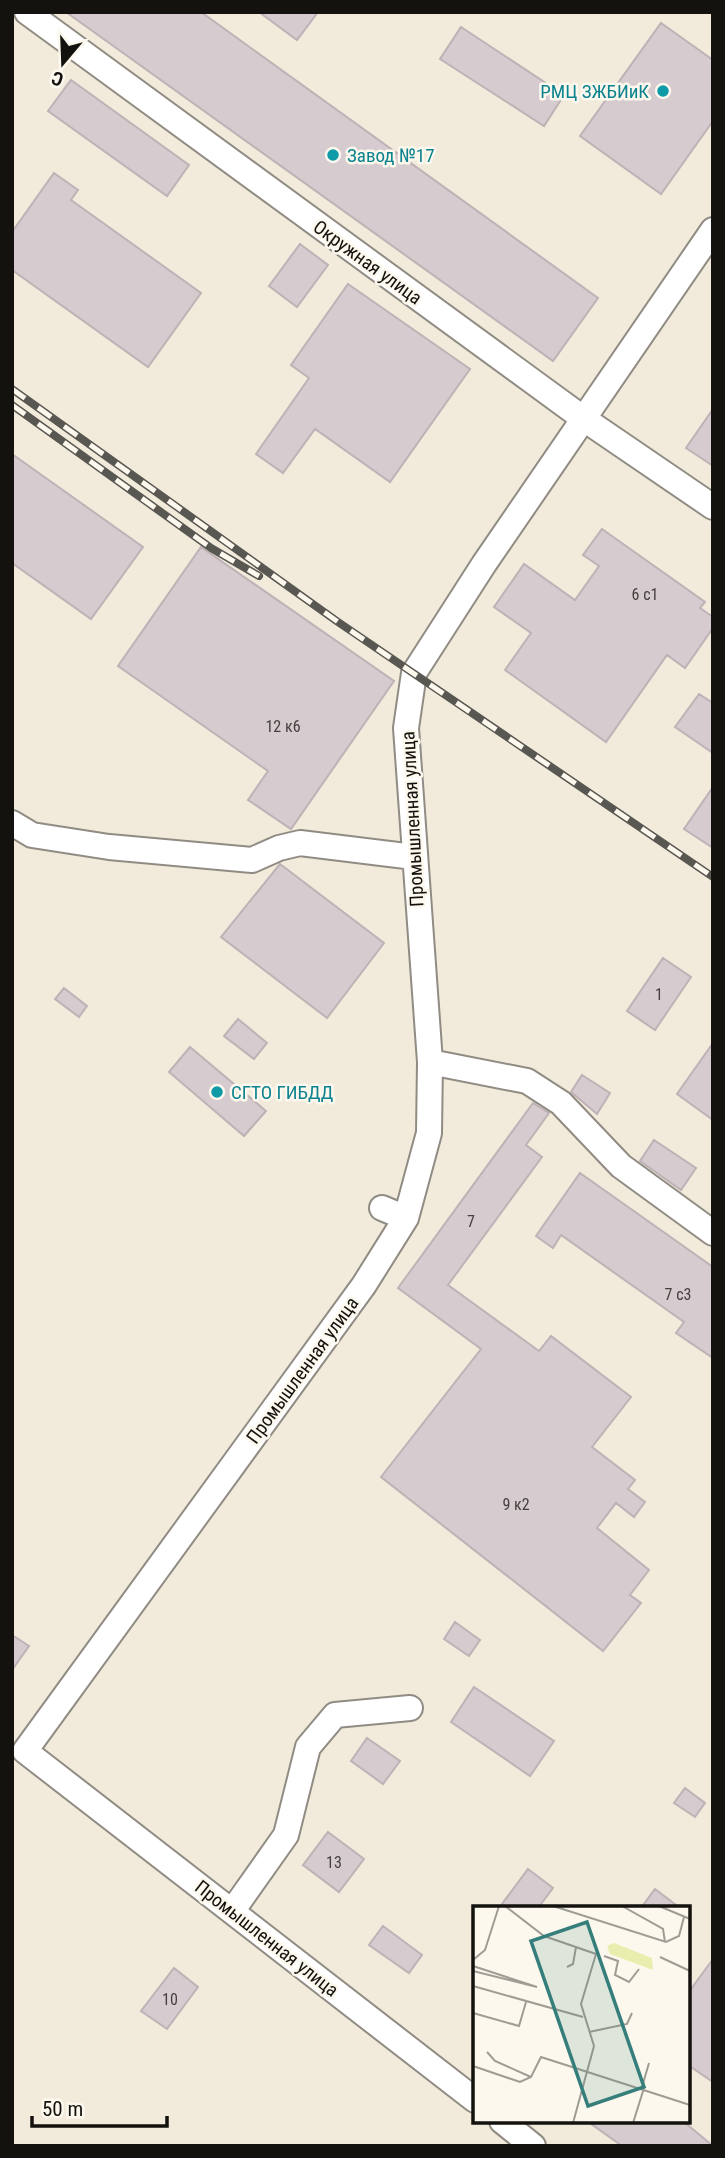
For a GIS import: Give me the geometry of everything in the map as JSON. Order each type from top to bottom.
[{"type":"street","name":"Окружная улица","points":[[27,12],[584,419],[713,507]]},
{"type":"street","name":"Промышленная улица","points":[[473,2098],[18,1746],[363,1285],[405,1218],[429,1133],[430,1062],[406,728],[414,673],[713,230]]},
{"type":"street","points":[[12,823],[32,835],[96,845],[239,859],[252,860],[279,848],[300,843],[414,857]]},
{"type":"street","points":[[430,1062],[527,1081],[561,1103],[621,1166],[713,1233]]},
{"type":"street","points":[[382,1208],[405,1218]]},
{"type":"street","points":[[233,1910],[286,1835],[308,1747],[335,1715],[411,1708]]},
{"type":"street","points":[[504,2123],[533,2146]]},
{"type":"shaded area","points":[[12,12],[713,12],[713,2146],[12,2146]]},
{"type":"building","name":"Завод №17","points":[[66,12],[201,12],[598,298],[553,361]]},
{"type":"building","points":[[259,12],[318,12],[297,40]]},
{"type":"building","name":"РМЦ ЗЖБИиК","points":[[661,23],[713,60],[713,121],[661,194],[580,136]]},
{"type":"building","points":[[461,27],[564,95],[544,126],[440,59]]},
{"type":"building","points":[[71,80],[189,165],[167,196],[48,111]]},
{"type":"building","points":[[54,173],[78,190],[71,200],[201,293],[148,367],[12,270],[12,232]]},
{"type":"building","points":[[300,244],[328,265],[297,307],[269,286]]},
{"type":"building","points":[[348,284],[470,369],[390,482],[315,429],[283,473],[256,454],[309,378],[291,365]]},
{"type":"building","points":[[713,409],[713,466],[686,448]]},
{"type":"building","points":[[12,454],[143,547],[91,619],[12,563]]},
{"type":"building","points":[[602,529],[705,602],[700,608],[713,617],[713,628],[685,668],[667,655],[606,742],[505,670],[531,633],[494,607],[524,564],[575,600],[599,566],[583,555]]},
{"type":"building","points":[[201,547],[394,681],[291,829],[248,800],[268,771],[118,666]]},
{"type":"building","points":[[699,694],[713,703],[713,753],[675,727]]},
{"type":"building","points":[[713,787],[713,848],[684,829]]},
{"type":"building","points":[[280,864],[384,943],[327,1018],[221,937]]},
{"type":"building","points":[[663,958],[691,977],[655,1030],[627,1011]]},
{"type":"building","points":[[64,988],[87,1006],[79,1017],[55,999]]},
{"type":"building","points":[[238,1019],[267,1043],[254,1059],[224,1036]]},
{"type":"building","points":[[713,1043],[713,1120],[677,1094]]},
{"type":"building","name":"СГТО ГИБДД","points":[[190,1047],[266,1111],[244,1136],[169,1072]]},
{"type":"building","points":[[582,1075],[610,1093],[597,1114],[571,1092]]},
{"type":"building","points":[[533,1103],[549,1113],[526,1145],[542,1157],[448,1285],[539,1351],[551,1336],[631,1397],[592,1447],[635,1480],[628,1489],[645,1502],[634,1517],[616,1503],[597,1528],[649,1570],[630,1595],[641,1603],[603,1651],[381,1477],[481,1349],[398,1288]]},
{"type":"building","points":[[654,1140],[696,1168],[681,1190],[640,1161]]},
{"type":"building","points":[[580,1173],[713,1267],[713,1358],[676,1333],[684,1322],[561,1235],[553,1248],[536,1236]]},
{"type":"building","points":[[455,1622],[480,1640],[469,1656],[444,1639]]},
{"type":"building","points":[[12,1635],[29,1646],[12,1670]]},
{"type":"building","points":[[474,1687],[554,1741],[530,1776],[451,1722]]},
{"type":"building","points":[[367,1738],[400,1761],[383,1784],[351,1761]]},
{"type":"building","points":[[685,1788],[705,1803],[695,1817],[674,1803]]},
{"type":"building","points":[[328,1832],[364,1859],[339,1892],[303,1865]]},
{"type":"building","points":[[528,1869],[553,1888],[540,1906],[500,1906]]},
{"type":"building","points":[[655,1889],[677,1906],[642,1906]]},
{"type":"building","points":[[383,1926],[422,1955],[409,1973],[369,1945]]},
{"type":"building","points":[[713,1959],[713,2082],[690,2066],[690,1990]]},
{"type":"building","points":[[174,1968],[198,1987],[167,2029],[141,2011]]},
{"type":"building","points":[[590,2123],[685,2123],[713,2146],[622,2146]]},
{"type":"railway","points":[[12,389],[338,622],[713,877]]},
{"type":"railway","points":[[12,405],[211,548],[259,576]]},
{"type":"place","name":"РМЦ ЗЖБИиК","points":[[663,91]]},
{"type":"place","name":"Завод №17","points":[[333,155]]},
{"type":"place","name":"СГТО ГИБДД","points":[[217,1092]]}]
